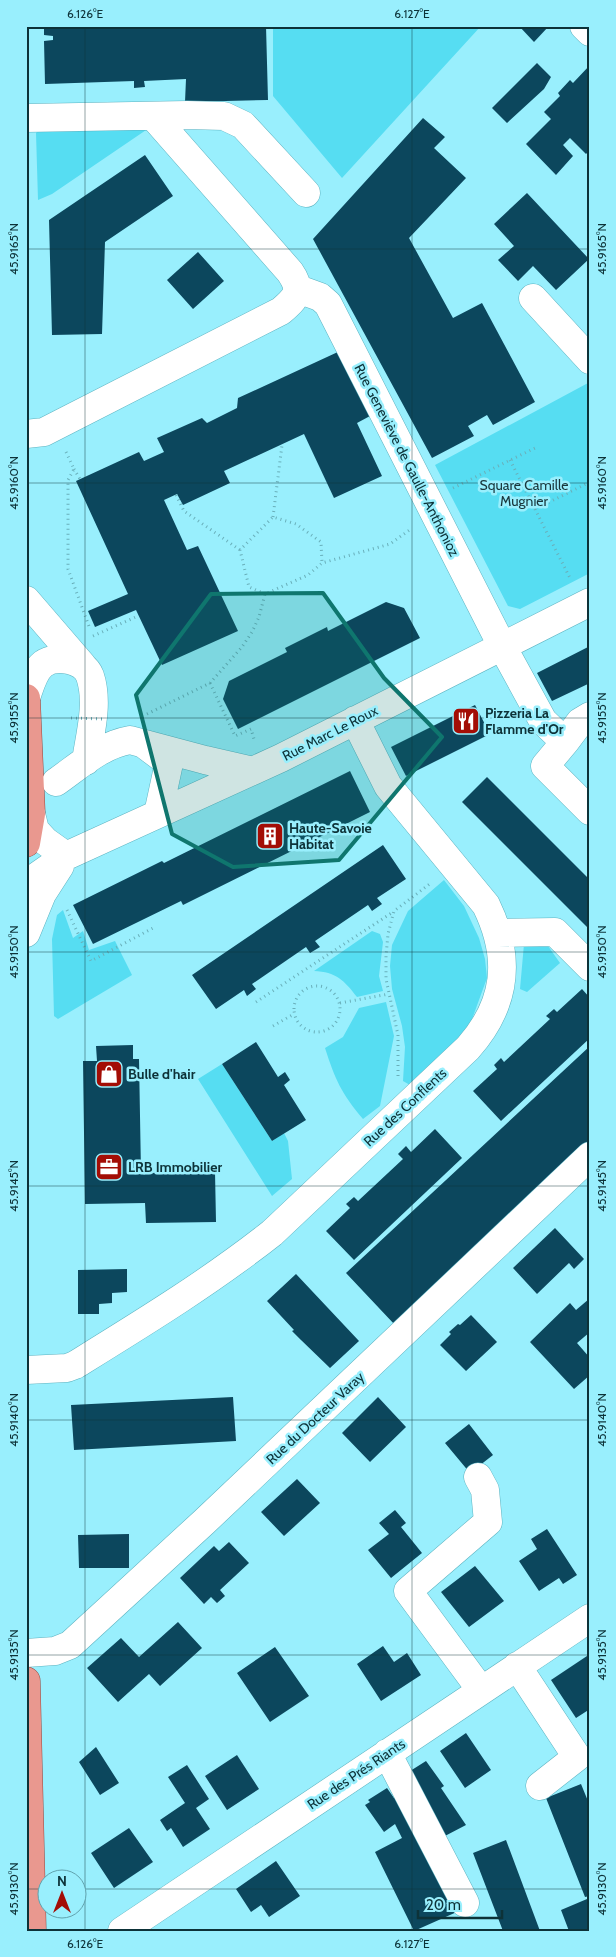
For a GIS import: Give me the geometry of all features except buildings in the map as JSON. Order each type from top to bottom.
[{"type":"main road","points":[[26,698],[30,814],[26,843]]},
{"type":"main road","points":[[26,1681],[32,1931]]},
{"type":"street","points":[[584,26],[590,32]]},
{"type":"street","points":[[26,118],[211,115],[232,119],[243,125],[306,194]]},
{"type":"street","points":[[26,434],[44,432],[281,311],[294,299],[298,289],[296,281],[290,272],[152,116]]},
{"type":"street","name":"Rue Geneviève de Gaulle-Anthonioz","points":[[298,289],[320,297],[328,304],[502,646],[543,721],[564,742]]},
{"type":"street","points":[[533,298],[590,360]]},
{"type":"street","points":[[26,600],[89,675],[93,689],[94,707],[86,761]]},
{"type":"street","name":"Rue Marc Le Roux","points":[[26,884],[158,814],[253,771],[587,604]]},
{"type":"street","points":[[26,698],[35,674],[43,664],[59,659],[82,665]]},
{"type":"street","points":[[590,716],[580,722],[545,766],[590,811]]},
{"type":"street","name":"Rue des Conflents","points":[[26,1370],[57,1369],[75,1365],[206,1283],[272,1233],[468,1048],[490,1018],[502,983],[503,963],[498,933],[486,905],[388,786],[355,720]]},
{"type":"street","points":[[56,782],[98,752],[113,744],[130,740],[253,771]]},
{"type":"street","points":[[139,742],[168,763],[212,790]]},
{"type":"street","points":[[158,814],[168,763]]},
{"type":"street","points":[[30,814],[35,830],[45,841],[60,866]]},
{"type":"street","points":[[26,854],[46,858],[60,866]]},
{"type":"street","points":[[26,933],[42,894],[60,866]]},
{"type":"street","points":[[498,933],[555,932],[590,967]]},
{"type":"street","name":"Rue du Docteur Varay","points":[[26,1653],[46,1652],[62,1649],[70,1645],[204,1522],[590,1156]]},
{"type":"street","points":[[478,1477],[485,1490],[488,1522],[408,1591],[482,1690]]},
{"type":"street","name":"Rue des Prés Riants","points":[[122,1931],[590,1618]]},
{"type":"street","points":[[517,1666],[577,1757],[540,1786]]},
{"type":"street","points":[[387,1753],[466,1904]]},
{"type":"path","points":[[53,427],[80,479]]},
{"type":"path","points":[[240,550],[273,517],[282,445]]},
{"type":"path","points":[[176,495],[184,511],[240,550],[249,588],[265,594],[308,575],[322,563],[390,544],[431,507],[510,460],[535,448]]},
{"type":"path","points":[[510,460],[587,604]]},
{"type":"path","points":[[74,469],[68,480],[68,569],[93,636]]},
{"type":"path","points":[[535,509],[590,482]]},
{"type":"path","points":[[273,517],[296,524],[321,542],[322,563]]},
{"type":"path","points":[[145,715],[210,683],[242,647],[252,632],[259,617],[265,594]]},
{"type":"path","points":[[87,639],[138,616]]},
{"type":"path","points":[[210,683],[235,736],[251,729],[256,742]]},
{"type":"path","points":[[71,718],[104,719]]},
{"type":"path","points":[[60,866],[91,961],[155,927]]},
{"type":"path","points":[[256,1002],[394,911],[454,866]]},
{"type":"path","points":[[394,911],[388,934],[386,979],[398,1035],[398,1075],[395,1084]]},
{"type":"path","points":[[314,986],[329,989],[335,994],[340,1004],[340,1016],[336,1023],[323,1032],[315,1033],[301,1027],[294,1014],[296,999],[306,988],[314,986]]},
{"type":"path","points":[[340,1004],[389,994]]},
{"type":"path","points":[[273,1026],[294,1014]]},
{"type":"highlighted area","points":[[323,593],[384,678],[442,737],[339,860],[233,867],[172,834],[136,695],[211,594]]},
{"type":"green space","points":[[273,26],[481,26],[342,178],[273,96]]},
{"type":"green space","points":[[152,126],[52,194],[38,200],[36,133],[40,128]]},
{"type":"green space","name":"Square Camille Mugnier","points":[[588,383],[590,573],[520,609],[508,606],[435,465]]},
{"type":"green space","points":[[444,880],[464,906],[479,938],[485,959],[487,978],[471,1022],[445,1055],[410,1085],[403,1081],[405,1047],[402,1026],[392,989],[390,966],[392,945],[408,911]]},
{"type":"green space","points":[[63,910],[73,938],[83,931],[89,950],[115,941],[132,975],[58,1019],[54,1016],[52,939],[57,915]]},
{"type":"green space","points":[[372,931],[380,934],[383,942],[379,976],[383,991],[357,997],[339,978],[328,973],[314,971]]},
{"type":"green space","points":[[541,936],[560,963],[527,992],[520,989],[524,944]]},
{"type":"green space","points":[[386,1002],[394,1036],[380,1106],[363,1119],[349,1101],[340,1085],[325,1048],[343,1037],[359,1008]]},
{"type":"green space","points":[[222,1064],[272,1141],[284,1133],[288,1141],[292,1179],[272,1196],[198,1079]]},
{"type":"place","name":"Pizzeria La Flamme d'Or","points":[[466,721]]},
{"type":"place","name":"Haute-Savoie Habitat","points":[[270,836]]},
{"type":"place","name":"Bulle d'hair","points":[[109,1074]]},
{"type":"place","name":"LRB Immobilier","points":[[109,1167]]}]
